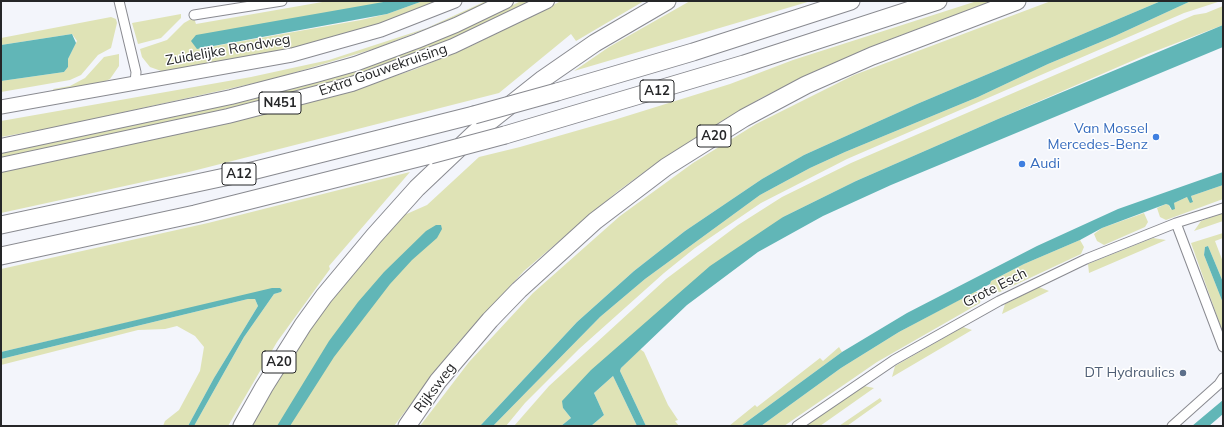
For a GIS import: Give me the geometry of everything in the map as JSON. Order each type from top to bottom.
[{"type":"highway","name":"A20","points":[[242,426],[264,386],[320,301],[386,221],[422,183],[475,134],[563,65],[620,28],[667,1]]},
{"type":"highway","name":"A12","points":[[1,225],[248,172],[474,115],[693,52],[851,1]]},
{"type":"highway","name":"A12","points":[[1,256],[202,212],[430,155],[706,76],[938,1]]},
{"type":"highway","name":"Rijksweg","points":[[407,426],[438,381],[514,295],[566,245],[626,196],[666,167],[721,131],[774,101],[841,69],[912,40],[1017,1]]},
{"type":"main road","name":"Zuidelijke Rondweg","points":[[1,107],[262,61],[318,49],[388,27],[455,1]]},
{"type":"main road","name":"Extra Gouwekruising","points":[[1,146],[231,97],[328,72],[436,34],[506,1]]},
{"type":"main road","name":"Extra Gouwekruising","points":[[1,165],[235,114],[352,84],[453,46],[547,1]]},
{"type":"street","points":[[119,1],[136,72],[135,83]]},
{"type":"street","points":[[194,15],[282,1]]},
{"type":"street","name":"Grote Esch","points":[[797,426],[894,360],[999,301],[1086,259],[1176,223],[1223,208]]},
{"type":"street","points":[[1176,223],[1223,347]]},
{"type":"street","points":[[1172,426],[1219,384],[1223,378]]},
{"type":"green space","points":[[328,1],[389,1],[198,49],[361,20],[387,14],[423,1],[437,1],[379,24],[343,36],[253,58],[164,72],[150,67],[142,57],[140,49],[167,40],[184,23],[194,18],[196,24]]},
{"type":"green space","points":[[486,1],[490,1],[453,18],[377,48],[273,79],[57,127],[1,137],[1,121],[251,77],[329,60],[427,28]]},
{"type":"green space","points":[[521,1],[533,1],[480,27],[427,50],[328,84],[200,115],[1,158],[1,153],[137,124],[478,22]]},
{"type":"green space","points":[[561,1],[644,1],[576,41],[571,34],[499,93],[189,172],[1,213],[1,171],[250,118],[352,90],[416,69],[471,46]]},
{"type":"green space","points":[[690,1],[811,1],[574,71],[609,47]]},
{"type":"green space","points":[[977,1],[992,1],[891,39],[816,71],[761,98],[654,165],[618,191],[524,271],[455,346],[394,426],[247,426],[335,291],[402,216],[427,205],[479,157],[614,120],[730,84],[793,60]]},
{"type":"green space","points":[[1051,1],[1161,1],[917,104],[804,155],[762,179],[685,231],[634,271],[577,322],[480,426],[420,426],[469,362],[533,293],[620,216],[693,163],[756,124],[854,75]]},
{"type":"green space","points":[[1191,1],[1221,1],[1184,13],[847,159],[761,203],[695,248],[664,273],[579,349],[525,403],[506,426],[493,426],[600,317],[645,279],[760,195],[810,168],[845,152],[978,97],[1048,64],[1115,36]]},
{"type":"green space","points":[[1223,6],[1223,25],[1148,54],[998,119],[856,181],[783,217],[563,408],[571,418],[561,426],[514,426],[549,386],[666,279],[738,225],[782,197],[851,163],[1194,15],[1206,13]]},
{"type":"green space","points":[[181,14],[181,18],[161,38],[138,44],[132,23]]},
{"type":"green space","points":[[111,17],[116,19],[117,23],[111,48],[98,55],[81,75],[70,80],[1,92],[1,81],[64,72],[68,67],[68,59],[77,41],[72,34],[1,45],[1,38]]},
{"type":"green space","points":[[119,54],[119,66],[110,79],[102,83],[54,92],[53,89],[70,86],[85,78],[104,57]]},
{"type":"green space","points":[[410,172],[329,266],[330,269],[277,342],[228,426],[194,426],[244,337],[274,294],[281,292],[272,289],[1,352],[1,269],[208,223]]},
{"type":"green space","points":[[1223,185],[1223,199],[1166,220],[1160,217],[1157,208],[1166,204],[1169,205],[1171,210],[1174,203],[1187,197],[1193,201],[1191,196]]},
{"type":"green space","points":[[1144,213],[1148,222],[1145,227],[1104,245],[1097,241],[1094,234],[1102,228]]},
{"type":"green space","points":[[1223,213],[1223,221],[1194,231],[1201,221]]},
{"type":"green space","points":[[1223,233],[1223,238],[1215,241],[1223,262],[1223,282],[1208,246],[1205,247],[1204,255],[1223,303],[1223,333],[1191,243]]},
{"type":"green space","points":[[1153,238],[1166,240],[1089,273],[1088,264]]},
{"type":"green space","points":[[1080,240],[1084,247],[1081,254],[1000,292],[993,291],[990,284],[991,281],[1024,264]]},
{"type":"green space","points":[[1039,287],[1049,291],[1002,314],[1005,304]]},
{"type":"green space","points":[[976,291],[981,297],[980,303],[877,362],[784,426],[761,426],[841,368],[899,332]]},
{"type":"green space","points":[[248,299],[255,299],[258,306],[214,378],[188,426],[163,426],[165,421],[179,410],[200,371],[204,347],[195,336],[177,326],[165,329],[138,330],[1,365],[1,359]]},
{"type":"green space","points":[[963,327],[972,330],[892,377],[895,366]]},
{"type":"green space","points":[[839,347],[842,352],[741,426],[729,426],[755,405],[757,407],[820,358],[823,361]]},
{"type":"green space","points":[[640,349],[644,352],[668,405],[678,420],[675,421],[679,426],[646,426],[620,371],[621,368]]},
{"type":"green space","points":[[613,376],[637,426],[591,426],[604,415],[594,393]]},
{"type":"green space","points":[[864,386],[874,388],[820,426],[805,426]]},
{"type":"green space","points":[[880,398],[882,401],[847,426],[839,426]]},
{"type":"water","points":[[389,1],[423,1],[387,14],[197,49],[191,41],[196,35]]},
{"type":"water","points":[[1161,1],[1191,1],[1115,36],[1048,64],[978,97],[845,152],[810,168],[760,195],[645,279],[600,317],[493,426],[480,426],[577,322],[634,271],[685,231],[762,179],[804,155],[917,104]]},
{"type":"water","points":[[1223,25],[1223,47],[891,185],[823,216],[758,252],[687,305],[621,368],[620,371],[646,426],[637,426],[613,376],[594,393],[604,415],[591,426],[561,426],[571,418],[563,408],[562,401],[591,370],[710,266],[783,217],[856,181],[998,119]]},
{"type":"water","points":[[72,34],[76,43],[68,59],[68,67],[64,72],[1,81],[1,45]]},
{"type":"water","points":[[1223,172],[1223,185],[1191,196],[1193,202],[1190,203],[1187,197],[1174,203],[1175,209],[1172,210],[1169,205],[1166,204],[1102,228],[1080,240],[1024,264],[991,281],[990,284],[899,332],[841,368],[761,426],[741,426],[842,352],[907,313],[1037,246],[1118,209]]},
{"type":"water","points":[[436,225],[441,225],[442,229],[437,238],[412,260],[390,284],[334,357],[290,426],[277,426],[329,341],[358,302],[384,272],[426,231]]},
{"type":"water","points":[[1208,246],[1223,282],[1223,303],[1204,255],[1205,247]]},
{"type":"water","points":[[272,288],[280,288],[282,290],[281,292],[274,294],[244,337],[194,426],[188,426],[214,378],[258,306],[255,299],[248,299],[1,359],[1,352]]},
{"type":"water","points":[[1223,400],[1223,414],[1209,426],[1192,426]]},
{"type":"place","name":"Van Mossel Mercedes-Benz","points":[[1156,137]]},
{"type":"place","name":"Audi","points":[[1022,164]]},
{"type":"place","name":"DT Hydraulics","points":[[1183,373]]}]
